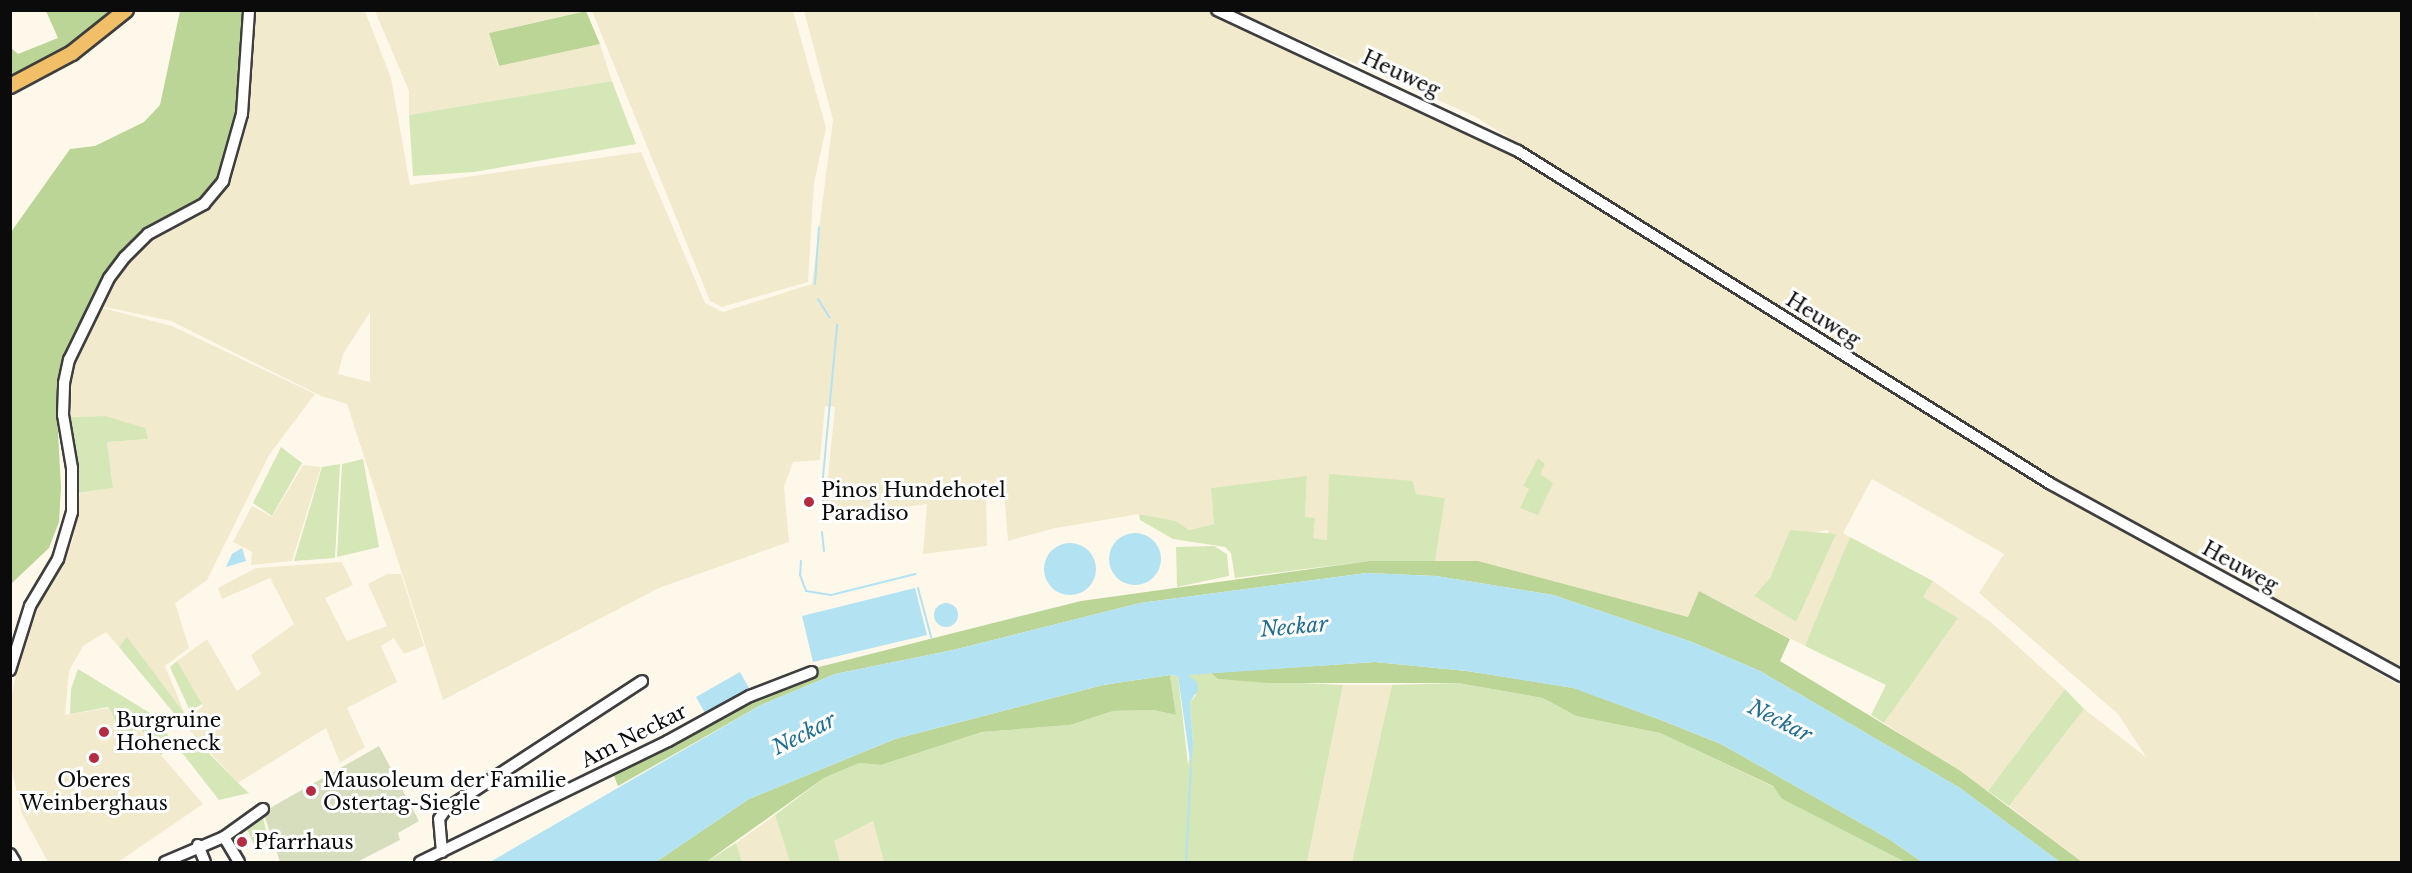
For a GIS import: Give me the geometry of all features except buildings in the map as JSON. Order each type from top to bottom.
[{"type":"main road","points":[[10,86],[72,53],[126,10]]},
{"type":"street","points":[[10,670],[30,606],[58,559],[72,512],[72,468],[63,415],[64,383],[69,360],[109,278],[124,257],[148,234],[204,204],[223,181],[242,114],[249,10]]},
{"type":"street","name":"Heuweg","points":[[1217,10],[1518,151],[2050,484],[2402,676]]},
{"type":"street","name":"Am Neckar","points":[[420,862],[750,696],[812,672]]},
{"type":"street","name":"Am Neckar","points":[[442,852],[438,819],[446,809],[642,681]]},
{"type":"street","points":[[165,862],[198,845],[224,837],[263,809]]},
{"type":"street","points":[[224,837],[239,862]]},
{"type":"street","points":[[198,845],[205,862]]},
{"type":"street","points":[[10,854],[15,862]]},
{"type":"shaded area","points":[[2314,10],[2321,24],[2315,11],[2401,11],[2401,670],[2051,477],[1474,116],[1236,11]]},
{"type":"shaded area","points":[[243,11],[365,11],[391,78],[410,185],[641,152],[705,303],[723,312],[812,284],[833,120],[804,11],[1209,11],[1488,136],[1968,440],[2401,686],[2401,862],[2082,862],[2009,806],[2084,709],[2146,757],[2118,714],[1979,593],[2004,554],[1872,479],[1843,533],[1850,537],[1845,557],[1805,646],[1699,591],[1688,617],[1478,561],[1435,562],[1445,498],[1416,494],[1413,481],[1328,540],[1313,538],[1305,517],[1307,477],[1211,488],[1214,524],[1189,530],[1176,521],[1139,514],[1056,528],[1008,541],[1004,491],[986,495],[987,546],[923,554],[927,504],[824,518],[835,407],[825,406],[820,460],[793,462],[784,487],[789,542],[659,588],[443,700],[347,404],[321,396],[171,321],[91,304],[116,264],[155,223],[198,204],[235,132]],"holes":[[[370,312],[370,382],[338,374],[343,354]],[[1538,459],[1539,474],[1529,489],[1523,486]],[[1790,530],[1806,533],[1829,530],[1796,622],[1754,596],[1770,578]]]},
{"type":"shaded area","points":[[375,11],[584,11],[489,33],[498,66],[600,44],[612,81],[409,115],[409,91]]},
{"type":"shaded area","points":[[592,11],[793,11],[826,128],[814,183],[808,282],[722,307],[710,301]]},
{"type":"shaded area","points":[[99,307],[172,326],[315,394],[269,455],[207,580],[175,603],[189,648],[165,666],[185,714],[127,638],[119,647],[106,632],[83,646],[69,671],[65,715],[108,708],[124,738],[137,727],[203,804],[118,862],[48,862],[22,814],[11,767],[11,700],[15,678],[36,607],[72,543],[80,493],[113,488],[107,442],[148,439],[105,416],[71,417],[72,374]]},
{"type":"shaded area","points":[[303,465],[321,467],[292,561],[251,565],[252,552],[233,542],[252,506],[272,517]]},
{"type":"shaded area","points":[[342,562],[353,585],[325,598],[347,641],[387,626],[368,584],[387,574],[401,574],[424,646],[404,654],[394,638],[381,646],[397,682],[347,708],[365,747],[340,763],[326,728],[238,783],[182,722],[203,706],[177,661],[207,639],[237,691],[261,674],[251,655],[294,624],[270,578],[222,599],[218,588],[256,568]]},
{"type":"shaded area","points":[[1933,581],[1992,623],[2065,689],[1988,791],[1884,723],[1958,618],[1923,597]]},
{"type":"shaded area","points":[[1343,685],[1392,685],[1352,862],[1307,862]]},
{"type":"shaded area","points":[[775,815],[790,862],[742,862],[736,843]]},
{"type":"shaded area","points":[[873,821],[884,862],[840,862],[833,841]]},
{"type":"green space","points":[[46,11],[114,11],[60,50],[11,75],[11,48],[18,54],[58,38]]},
{"type":"green space","points":[[180,11],[243,11],[235,132],[222,177],[198,204],[155,223],[116,264],[76,333],[64,362],[56,396],[61,487],[59,522],[49,548],[11,584],[11,232],[70,149],[95,146],[144,122],[160,105]]},
{"type":"green space","points":[[586,11],[600,44],[499,66],[489,33]]},
{"type":"green space","points":[[612,81],[636,144],[474,172],[413,176],[409,115]]},
{"type":"green space","points":[[105,416],[145,428],[148,439],[107,442],[113,488],[78,493],[71,417]]},
{"type":"green space","points":[[281,447],[302,463],[272,516],[253,503]]},
{"type":"green space","points":[[1538,458],[1545,464],[1540,474],[1553,483],[1538,515],[1520,508],[1529,489],[1523,486]]},
{"type":"green space","points":[[363,459],[379,547],[337,557],[342,464]]},
{"type":"green space","points":[[340,464],[335,558],[294,561],[322,467]]},
{"type":"green space","points":[[1329,474],[1413,481],[1416,494],[1445,498],[1435,562],[1369,561],[1235,578],[1231,553],[1225,547],[1173,539],[1140,520],[1139,514],[1176,521],[1189,530],[1214,524],[1211,488],[1307,476],[1305,517],[1315,518],[1313,538],[1327,540]]},
{"type":"green space","points":[[1790,530],[1836,534],[1796,622],[1754,596],[1770,578]]},
{"type":"green space","points":[[1850,537],[1933,581],[1923,597],[1958,618],[1884,723],[1871,715],[1886,685],[1805,646]]},
{"type":"green space","points":[[1214,546],[1227,554],[1229,576],[1177,587],[1176,547]]},
{"type":"green space","points":[[1369,561],[1478,561],[1688,617],[1699,591],[1790,639],[1780,661],[1959,770],[2082,862],[2060,862],[1960,788],[1760,671],[1692,642],[1553,595],[1436,576],[1367,573],[1140,603],[953,650],[835,674],[761,705],[618,786],[612,771],[642,756],[638,749],[753,688],[811,669],[1081,601]]},
{"type":"green space","points":[[127,637],[185,714],[178,718],[119,647]]},
{"type":"green space","points":[[177,661],[202,704],[190,711],[170,667]]},
{"type":"green space","points":[[1375,662],[1467,671],[1574,688],[1721,744],[1889,839],[1922,862],[1905,862],[1782,799],[1773,786],[1660,733],[1576,716],[1543,698],[1458,683],[1268,683],[1218,679],[1210,673]]},
{"type":"green space","points":[[78,669],[155,716],[174,744],[161,755],[138,726],[124,737],[108,707],[70,714],[71,689]]},
{"type":"green space","points":[[1209,673],[1218,679],[1343,685],[1307,862],[884,862],[873,821],[834,841],[840,862],[790,862],[775,815],[824,778],[859,763],[881,765],[982,732],[1070,725],[1113,711],[1153,710],[1176,715],[1170,675],[1178,676],[1188,765],[1193,744],[1190,702],[1196,695],[1187,675]]},
{"type":"green space","points":[[1170,675],[1176,715],[1153,710],[1113,711],[1070,725],[982,732],[881,765],[859,763],[824,778],[706,862],[656,862],[749,799],[895,739],[1103,685]]},
{"type":"green space","points":[[1458,683],[1543,698],[1576,716],[1660,733],[1774,787],[1782,799],[1905,862],[1352,862],[1392,685]]},
{"type":"green space","points":[[2065,689],[2084,709],[2009,806],[1988,791]]},
{"type":"green space","points":[[194,738],[249,793],[219,800],[176,745]]},
{"type":"green space","points":[[379,746],[419,821],[398,833],[400,840],[357,862],[280,862],[263,812]]},
{"type":"green space","points":[[262,812],[269,845],[256,850],[247,829]]},
{"type":"green space","points":[[736,843],[742,862],[706,862]]},
{"type":"water","points":[[1130,533],[1140,533],[1154,540],[1161,559],[1154,578],[1140,585],[1130,585],[1120,581],[1113,574],[1109,564],[1109,554],[1113,544],[1120,537]]},
{"type":"water","points":[[1070,543],[1084,547],[1092,555],[1096,569],[1092,583],[1084,591],[1070,595],[1056,591],[1048,583],[1044,569],[1048,555],[1056,547]]},
{"type":"water","points":[[242,548],[246,561],[226,567],[232,554]]},
{"type":"water","name":"Neckar","points":[[1367,573],[1436,576],[1553,595],[1692,642],[1760,671],[1960,788],[2060,862],[1922,862],[1889,839],[1721,744],[1661,720],[1573,688],[1467,671],[1375,662],[1188,675],[1197,682],[1198,690],[1190,702],[1193,744],[1191,768],[1178,676],[1170,675],[1103,685],[895,739],[749,799],[656,862],[490,862],[761,705],[835,674],[953,650],[1140,603]]},
{"type":"water","points":[[915,588],[927,635],[813,662],[802,616]]},
{"type":"water","points":[[946,603],[951,604],[957,610],[957,620],[951,626],[946,627],[941,626],[935,620],[934,615],[935,610],[941,604]]},
{"type":"water","points":[[740,672],[749,688],[705,713],[696,697]]},
{"type":"waterway","points":[[815,284],[819,227]]},
{"type":"waterway","points":[[818,299],[830,318]]},
{"type":"waterway","points":[[823,522],[823,477],[837,325]]},
{"type":"waterway","points":[[822,532],[824,551]]},
{"type":"waterway","points":[[801,561],[800,575],[806,591],[831,595],[915,574]]},
{"type":"waterway","points":[[918,588],[931,637]]},
{"type":"waterway","points":[[1186,862],[1191,767]]},
{"type":"place","name":"Pinos Hundehotel Paradiso","points":[[809,502]]},
{"type":"place","name":"Burgruine Hoheneck","points":[[104,732]]},
{"type":"place","name":"Oberes Weinberghaus","points":[[94,758]]},
{"type":"place","name":"Mausoleum der Familie Ostertag-Siegle","points":[[311,791]]},
{"type":"place","name":"Pfarrhaus","points":[[242,842]]}]
